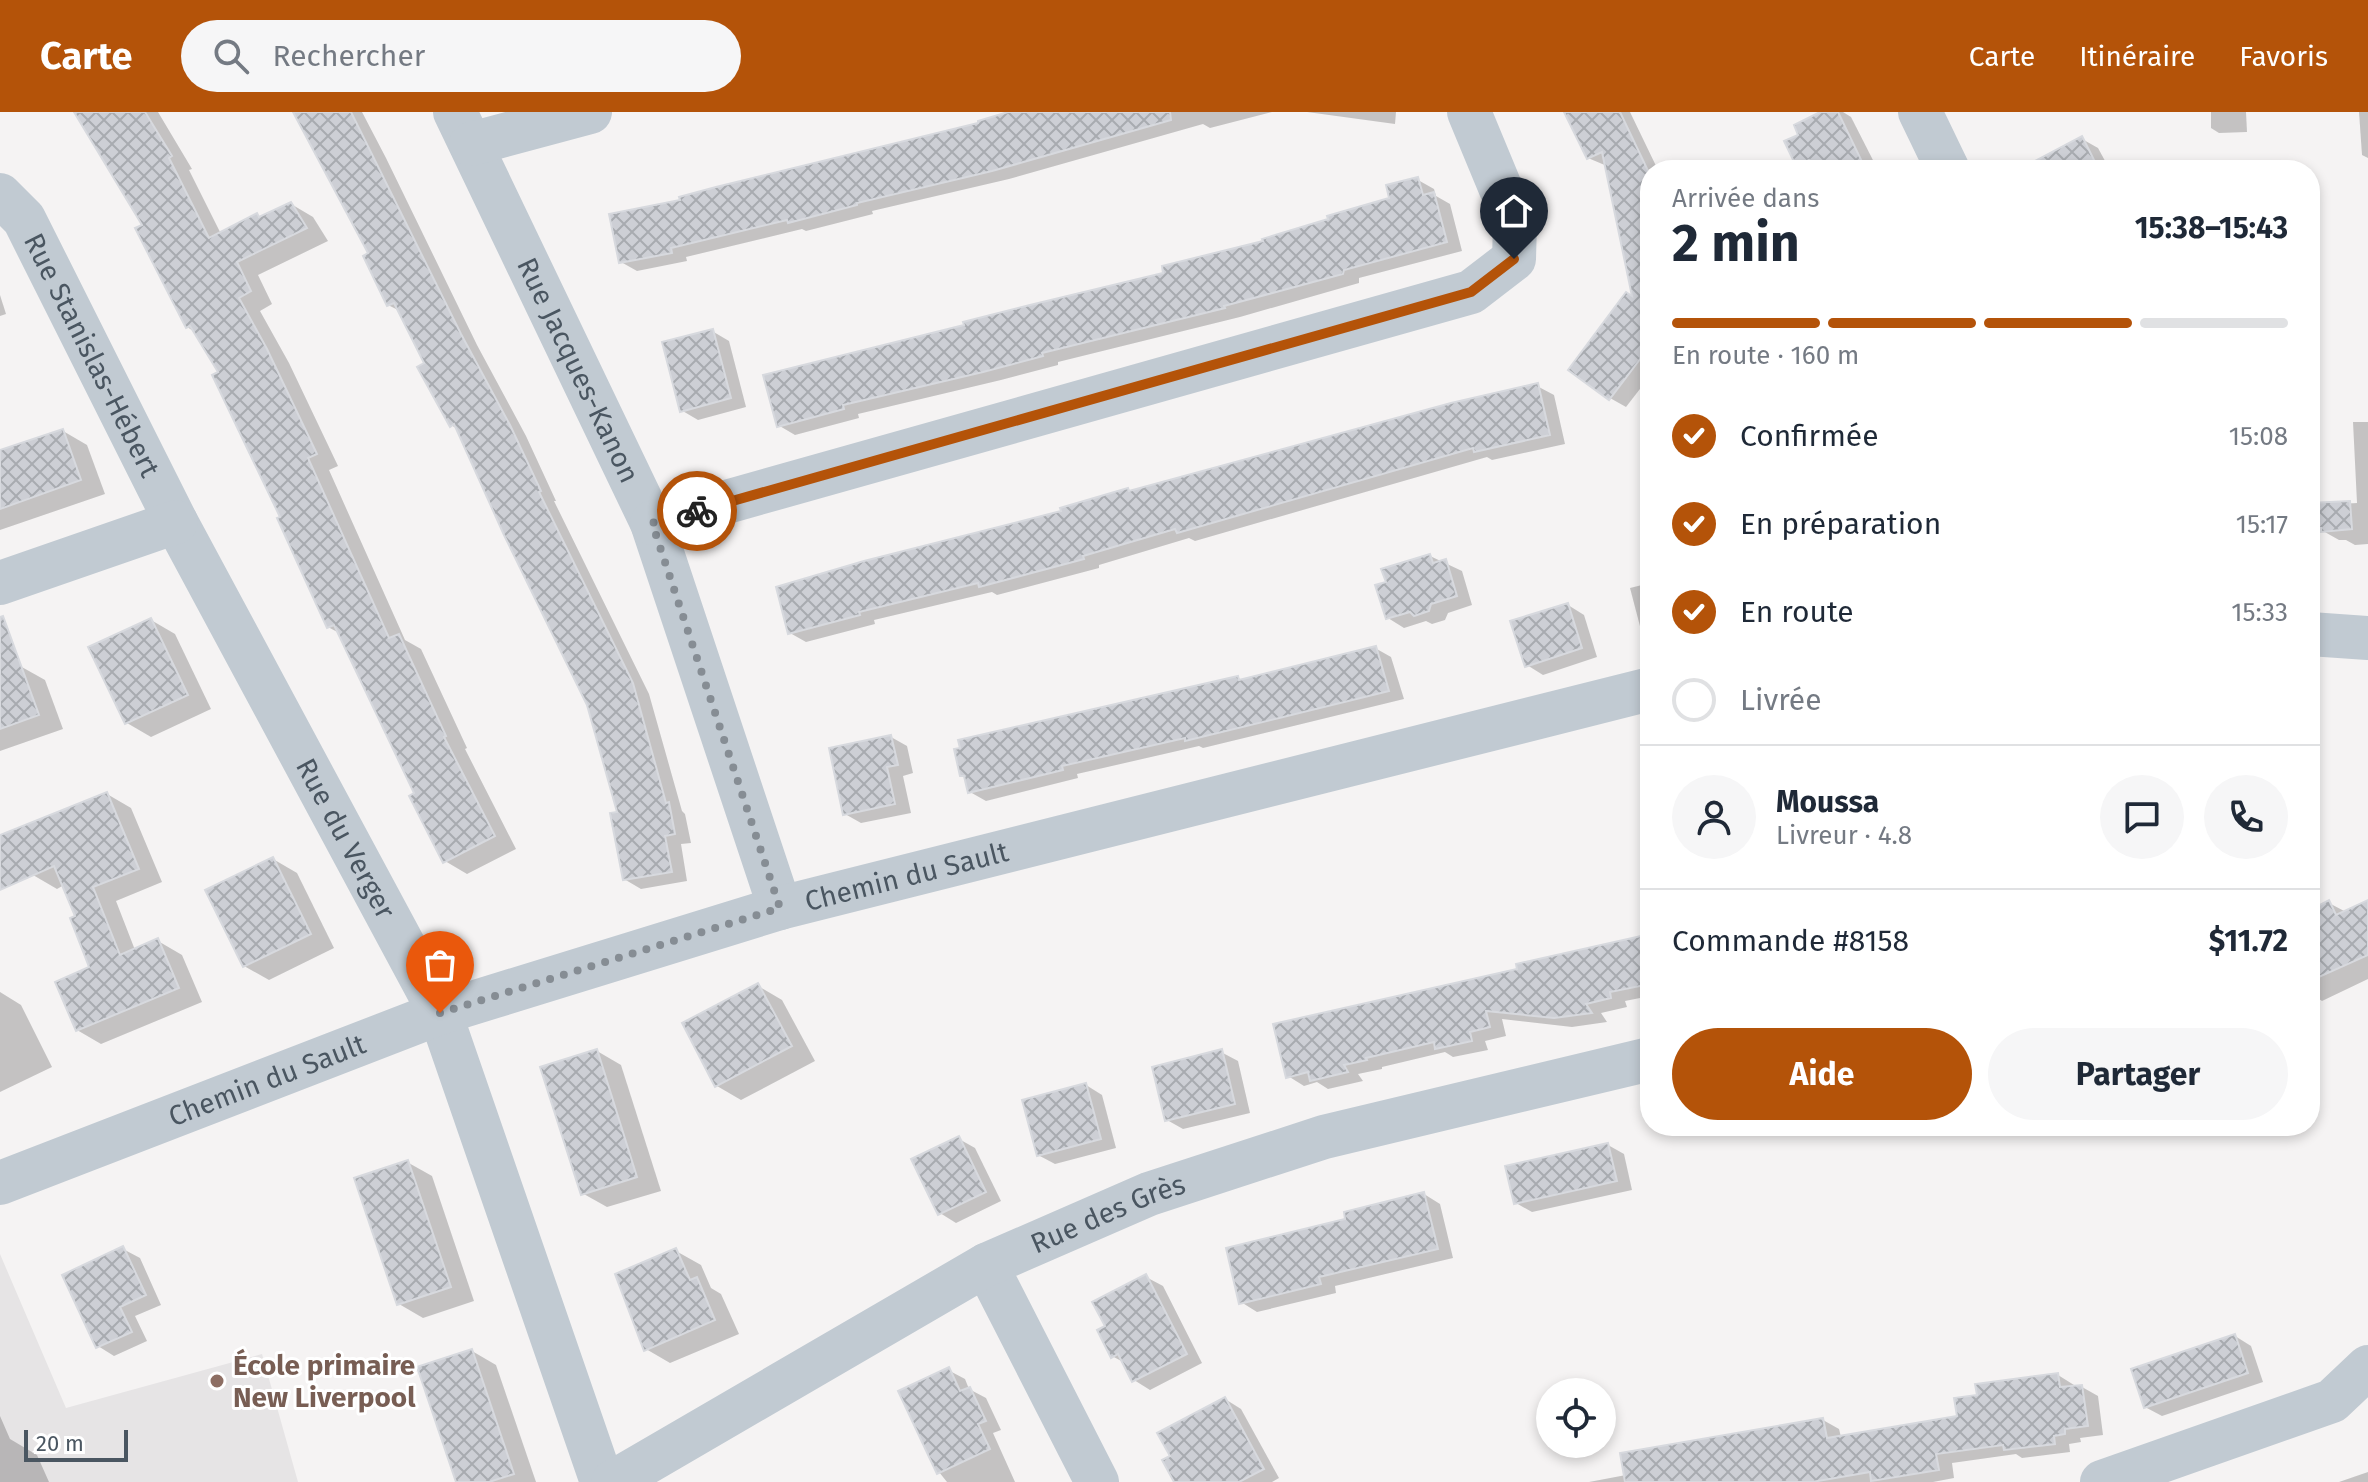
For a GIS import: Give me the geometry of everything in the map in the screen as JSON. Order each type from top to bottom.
[{"type":"street","points":[[463,128],[590,112]]},
{"type":"street","points":[[652,523],[1471,292],[1514,259],[1515,223],[1469,112]]},
{"type":"street","points":[[1920,112],[1943,160]]},
{"type":"street","name":"Rue Jacques-Kanon","points":[[463,128],[652,523],[780,908]]},
{"type":"street","name":"Rue Stanislas-Hébert","points":[[0,195],[24,219],[176,522]]},
{"type":"street","points":[[0,583],[176,522]]},
{"type":"street","name":"Rue du Verger","points":[[176,522],[440,1013],[602,1482]]},
{"type":"street","points":[[2320,635],[2368,638]]},
{"type":"street","name":"Chemin du Sault","points":[[0,1183],[440,1013],[780,908],[1640,692]]},
{"type":"street","name":"Rue des Grès","points":[[613,1482],[986,1265],[1149,1194],[1324,1137],[1640,1061]]},
{"type":"street","points":[[986,1265],[1097,1482]]},
{"type":"street","points":[[2102,1482],[2332,1401],[2368,1367]]},
{"type":"shaded area","name":"École primaire New Liverpool","points":[[0,1254],[66,1408],[262,1354],[298,1482],[0,1482]]},
{"type":"building","points":[[74,112],[145,112],[172,156],[169,158],[209,238],[257,213],[259,217],[291,202],[307,228],[237,262],[251,291],[239,298],[317,454],[308,458],[389,638],[399,634],[444,737],[495,836],[443,863],[409,796],[414,793],[334,625],[327,628],[277,518],[280,517],[212,375],[218,372],[190,326],[186,328],[135,228],[142,225]]},
{"type":"building","points":[[293,112],[351,112],[461,334],[510,425],[539,492],[633,683],[666,803],[669,802],[675,834],[665,836],[672,872],[623,880],[610,813],[617,812],[587,705],[454,424],[450,427],[417,367],[424,363],[394,303],[387,306],[363,256],[368,253]]},
{"type":"building","points":[[1008,112],[1170,112],[1171,120],[992,171],[788,223],[787,220],[671,248],[672,253],[619,263],[609,214],[680,200],[679,197],[716,187],[978,123]]},
{"type":"building","points":[[1564,112],[1620,112],[1643,160],[1640,160],[1640,359],[1609,400],[1568,370],[1626,292],[1632,296],[1602,152],[1587,159]]},
{"type":"building","points":[[1820,112],[1838,112],[1861,160],[1793,160],[1784,141],[1798,135],[1794,125]]},
{"type":"building","points":[[2082,136],[2094,160],[2037,160]]},
{"type":"building","points":[[1418,177],[1423,195],[1434,192],[1447,242],[1344,270],[1343,274],[1225,308],[1042,353],[1043,356],[983,372],[843,405],[844,409],[777,427],[763,375],[1163,273],[1162,266],[1263,241],[1328,219],[1327,216],[1389,198],[1386,185]]},
{"type":"building","points":[[713,329],[731,398],[680,412],[662,342]]},
{"type":"building","points":[[1538,383],[1550,435],[1474,452],[1473,448],[1177,533],[1175,529],[1083,556],[1084,559],[979,587],[978,583],[859,612],[860,615],[788,634],[776,587],[864,561],[1061,511],[1060,508],[1128,488],[1129,491],[1451,403]]},
{"type":"building","points":[[63,429],[81,480],[0,509],[0,450]]},
{"type":"building","points":[[2350,501],[2352,529],[2321,532],[2320,502]]},
{"type":"building","points":[[1430,554],[1433,563],[1446,559],[1457,596],[1431,604],[1429,611],[1414,616],[1410,612],[1386,619],[1375,585],[1386,582],[1381,569]]},
{"type":"building","points":[[1568,603],[1582,648],[1525,667],[1510,621]]},
{"type":"building","points":[[3,616],[39,715],[0,729],[0,617]]},
{"type":"building","points":[[151,618],[188,695],[125,724],[88,647]]},
{"type":"building","points":[[1376,646],[1389,691],[1185,741],[1185,738],[1062,766],[1063,770],[968,793],[964,776],[960,776],[954,749],[960,748],[958,740],[1238,676],[1239,680]]},
{"type":"building","points":[[891,735],[898,765],[887,767],[895,804],[843,815],[829,748]]},
{"type":"building","points":[[107,792],[139,869],[93,887],[120,955],[158,938],[179,988],[76,1031],[55,982],[89,967],[70,918],[75,916],[54,866],[0,890],[0,835]]},
{"type":"building","points":[[273,857],[311,934],[243,967],[205,890]]},
{"type":"building","points":[[2329,900],[2336,915],[2368,900],[2368,955],[2320,977],[2320,905]]},
{"type":"building","points":[[1640,936],[1640,986],[1610,992],[1611,998],[1586,1004],[1592,1013],[1554,1018],[1486,1011],[1490,1027],[1470,1032],[1472,1041],[1435,1049],[1434,1042],[1366,1058],[1344,1065],[1348,1072],[1310,1081],[1308,1072],[1286,1078],[1273,1024],[1517,969],[1516,964]]},
{"type":"building","points":[[758,983],[792,1046],[715,1087],[682,1023]]},
{"type":"building","points":[[597,1049],[637,1177],[581,1195],[540,1067]]},
{"type":"building","points":[[1222,1049],[1235,1104],[1165,1121],[1152,1067]]},
{"type":"building","points":[[1086,1083],[1101,1139],[1037,1156],[1022,1100]]},
{"type":"building","points":[[959,1136],[986,1192],[938,1215],[911,1159]]},
{"type":"building","points":[[1608,1143],[1617,1181],[1514,1204],[1505,1166]]},
{"type":"building","points":[[408,1160],[451,1287],[397,1305],[354,1178]]},
{"type":"building","points":[[1424,1192],[1438,1249],[1319,1277],[1321,1284],[1239,1304],[1226,1248],[1345,1219],[1344,1212]]},
{"type":"building","points":[[123,1246],[146,1295],[120,1307],[132,1332],[96,1348],[62,1275]]},
{"type":"building","points":[[676,1248],[690,1280],[697,1277],[715,1320],[644,1351],[615,1274]]},
{"type":"building","points":[[1146,1274],[1187,1354],[1132,1382],[1118,1354],[1111,1358],[1097,1330],[1105,1326],[1092,1302]]},
{"type":"building","points":[[2235,1334],[2248,1373],[2144,1408],[2131,1369]]},
{"type":"building","points":[[472,1349],[514,1474],[489,1482],[456,1482],[417,1367]]},
{"type":"building","points":[[949,1367],[960,1391],[970,1387],[986,1421],[978,1424],[990,1449],[937,1474],[898,1391]]},
{"type":"building","points":[[2058,1373],[2060,1387],[2082,1385],[2088,1426],[2065,1429],[2065,1434],[2054,1436],[2055,1444],[2004,1450],[2003,1445],[1936,1454],[1939,1470],[1871,1481],[1870,1472],[1812,1482],[1625,1482],[1620,1453],[1823,1418],[1827,1438],[1957,1416],[1954,1398],[1977,1395],[1975,1384]]},
{"type":"building","points":[[1225,1397],[1264,1469],[1239,1482],[1174,1482],[1162,1460],[1170,1456],[1157,1433]]},
{"type":"way so far","points":[[440,1013],[780,908],[652,523],[697,511]]},
{"type":"place","name":"École primaire New Liverpool","points":[[217,1381]]},
{"type":"route","points":[[697,511],[1471,292],[1514,259]]}]
